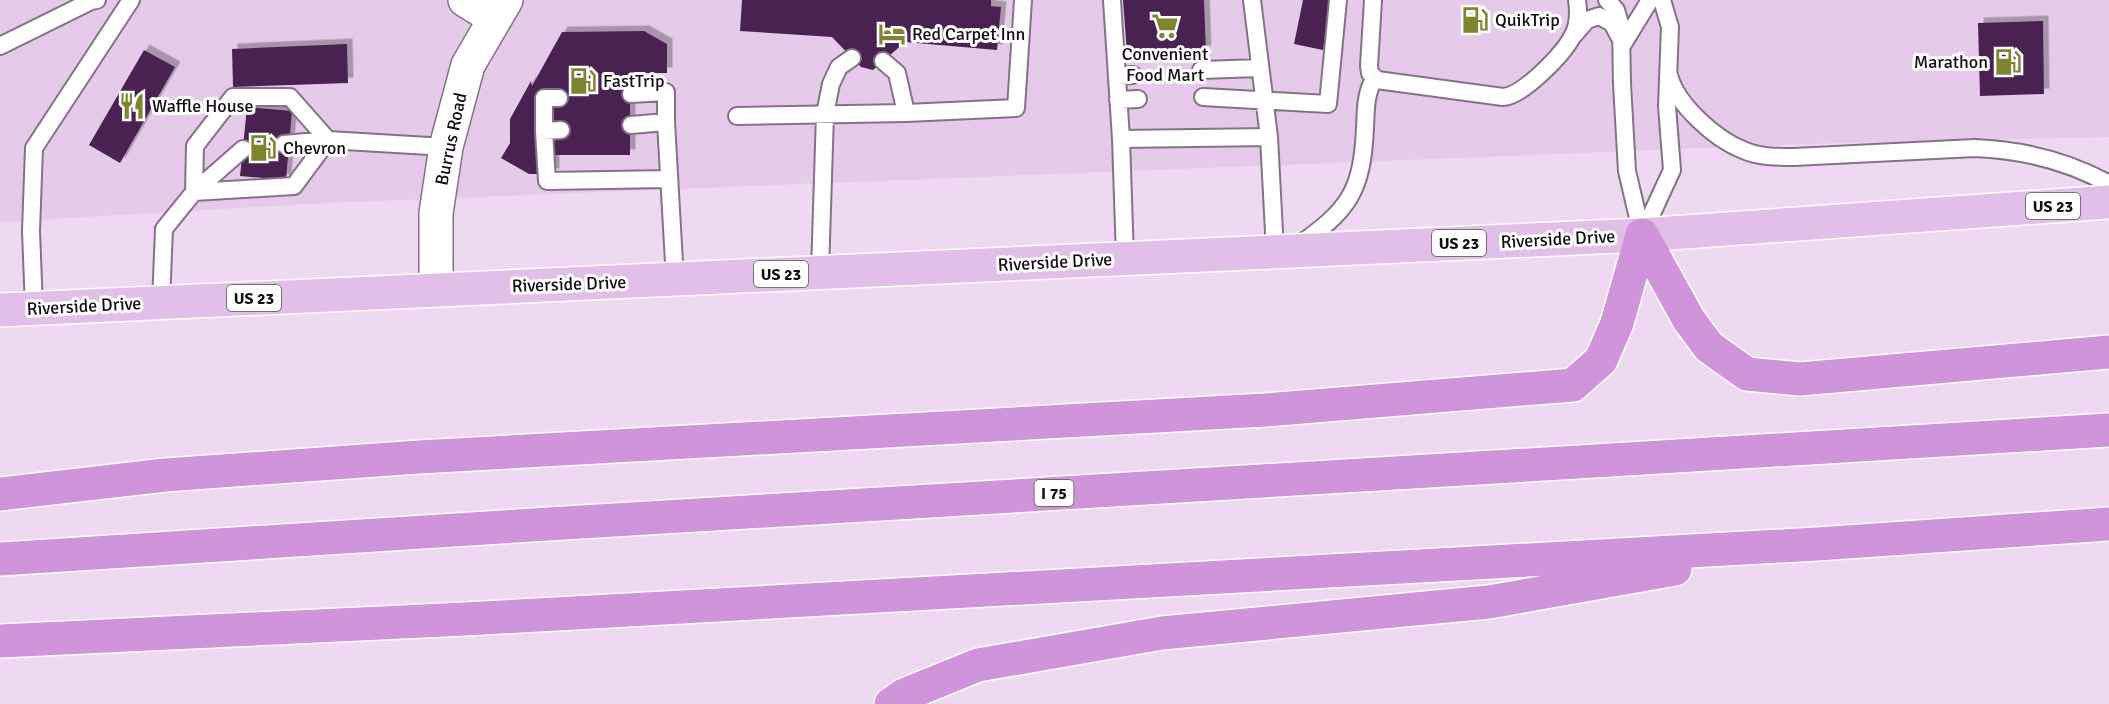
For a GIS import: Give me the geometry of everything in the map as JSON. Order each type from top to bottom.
[{"type":"highway","points":[[1642,235],[1689,320],[1709,347],[1747,374],[1800,379],[2109,352]]},
{"type":"highway","points":[[0,494],[165,476],[419,457],[1265,410],[1573,385],[1601,360],[1617,323],[1642,235]]},
{"type":"highway","name":"I 75","points":[[0,559],[2109,430]]},
{"type":"highway","points":[[0,641],[477,618],[1817,544],[2109,524]]},
{"type":"highway","points":[[891,704],[904,695],[978,665],[1150,634],[1489,602],[1817,544]]},
{"type":"main road","name":"Riverside Drive","points":[[0,310],[1642,235],[2109,202]]},
{"type":"street","points":[[465,0],[500,9]]},
{"type":"street","name":"Burrus Road","points":[[436,290],[436,213],[446,147],[468,65],[500,9]]},
{"type":"lane","points":[[0,46],[80,4],[97,0]]},
{"type":"lane","points":[[34,308],[31,231],[34,148],[131,0]]},
{"type":"lane","points":[[736,116],[906,113],[1016,108],[1023,0]]},
{"type":"lane","points":[[1112,0],[1125,76],[1118,100],[1125,258]]},
{"type":"lane","points":[[1252,0],[1283,251],[1329,222],[1353,193],[1360,177],[1368,92],[1375,78]]},
{"type":"lane","points":[[1203,97],[1328,104],[1338,0]]},
{"type":"lane","points":[[1373,0],[1370,73],[1375,78],[1387,82],[1509,97],[1524,88],[1543,71],[1587,20],[1599,16],[1612,23],[1623,44]]},
{"type":"lane","points":[[1572,37],[1578,23],[1577,0]]},
{"type":"lane","points":[[1607,0],[1618,15],[1622,27],[1622,84],[1627,171],[1642,235]]},
{"type":"lane","points":[[1623,44],[1650,0]]},
{"type":"lane","points":[[1642,235],[1672,170],[1667,106],[1670,27],[1662,0]]},
{"type":"lane","points":[[820,272],[825,114],[831,84],[839,67],[852,58]]},
{"type":"lane","points":[[883,61],[897,74],[906,113]]},
{"type":"lane","points":[[1201,70],[1260,68]]},
{"type":"lane","points":[[1669,75],[1678,96],[1694,115],[1721,137],[1743,150],[1767,156],[1794,157],[1975,148],[2003,150],[2041,157],[2076,168],[2109,184]]},
{"type":"lane","points":[[631,94],[666,92],[675,280]]},
{"type":"lane","points":[[194,192],[195,146],[233,98],[290,97],[328,140]]},
{"type":"lane","points":[[559,98],[544,98],[547,181],[669,179]]},
{"type":"lane","points":[[1118,100],[1138,99]]},
{"type":"lane","points":[[631,125],[666,122]]},
{"type":"lane","points":[[544,131],[561,130]]},
{"type":"lane","points":[[1121,139],[1269,137]]},
{"type":"lane","points":[[284,144],[328,140],[446,147]]},
{"type":"lane","points":[[194,192],[294,186],[328,140]]},
{"type":"lane","points":[[161,303],[164,229],[194,192],[243,149]]},
{"type":"shaded area","points":[[0,0],[2109,0],[2109,137],[1808,144],[325,203],[0,222]]},
{"type":"building","name":"Red Carpet Inn","points":[[742,0],[991,0],[991,6],[1001,7],[997,50],[905,42],[873,70],[861,67],[832,37],[740,31]]},
{"type":"building","name":"Convenient Food Mart","points":[[1123,0],[1204,0],[1206,51],[1127,53]]},
{"type":"building","points":[[1303,0],[1333,0],[1323,50],[1294,44]]},
{"type":"building","points":[[2043,21],[2044,94],[1980,96],[1978,23]]},
{"type":"building","points":[[644,31],[667,44],[667,73],[630,73],[630,155],[554,155],[554,174],[529,174],[501,158],[510,143],[510,119],[531,81],[532,86],[562,32]]},
{"type":"building","points":[[347,44],[348,83],[233,87],[232,49]]},
{"type":"building","name":"Waffle House","points":[[144,50],[175,67],[120,163],[89,145]]},
{"type":"building","points":[[247,107],[292,111],[286,180],[240,176]]},
{"type":"place","name":"QuikTrip","points":[[1475,20]]},
{"type":"place","name":"Convenient Food Mart","points":[[1165,26]]},
{"type":"place","name":"Red Carpet Inn","points":[[892,34]]},
{"type":"place","name":"Marathon","points":[[2008,62]]},
{"type":"place","name":"FastTrip","points":[[583,81]]},
{"type":"place","name":"Waffle House","points":[[132,106]]},
{"type":"place","name":"Chevron","points":[[263,148]]}]
